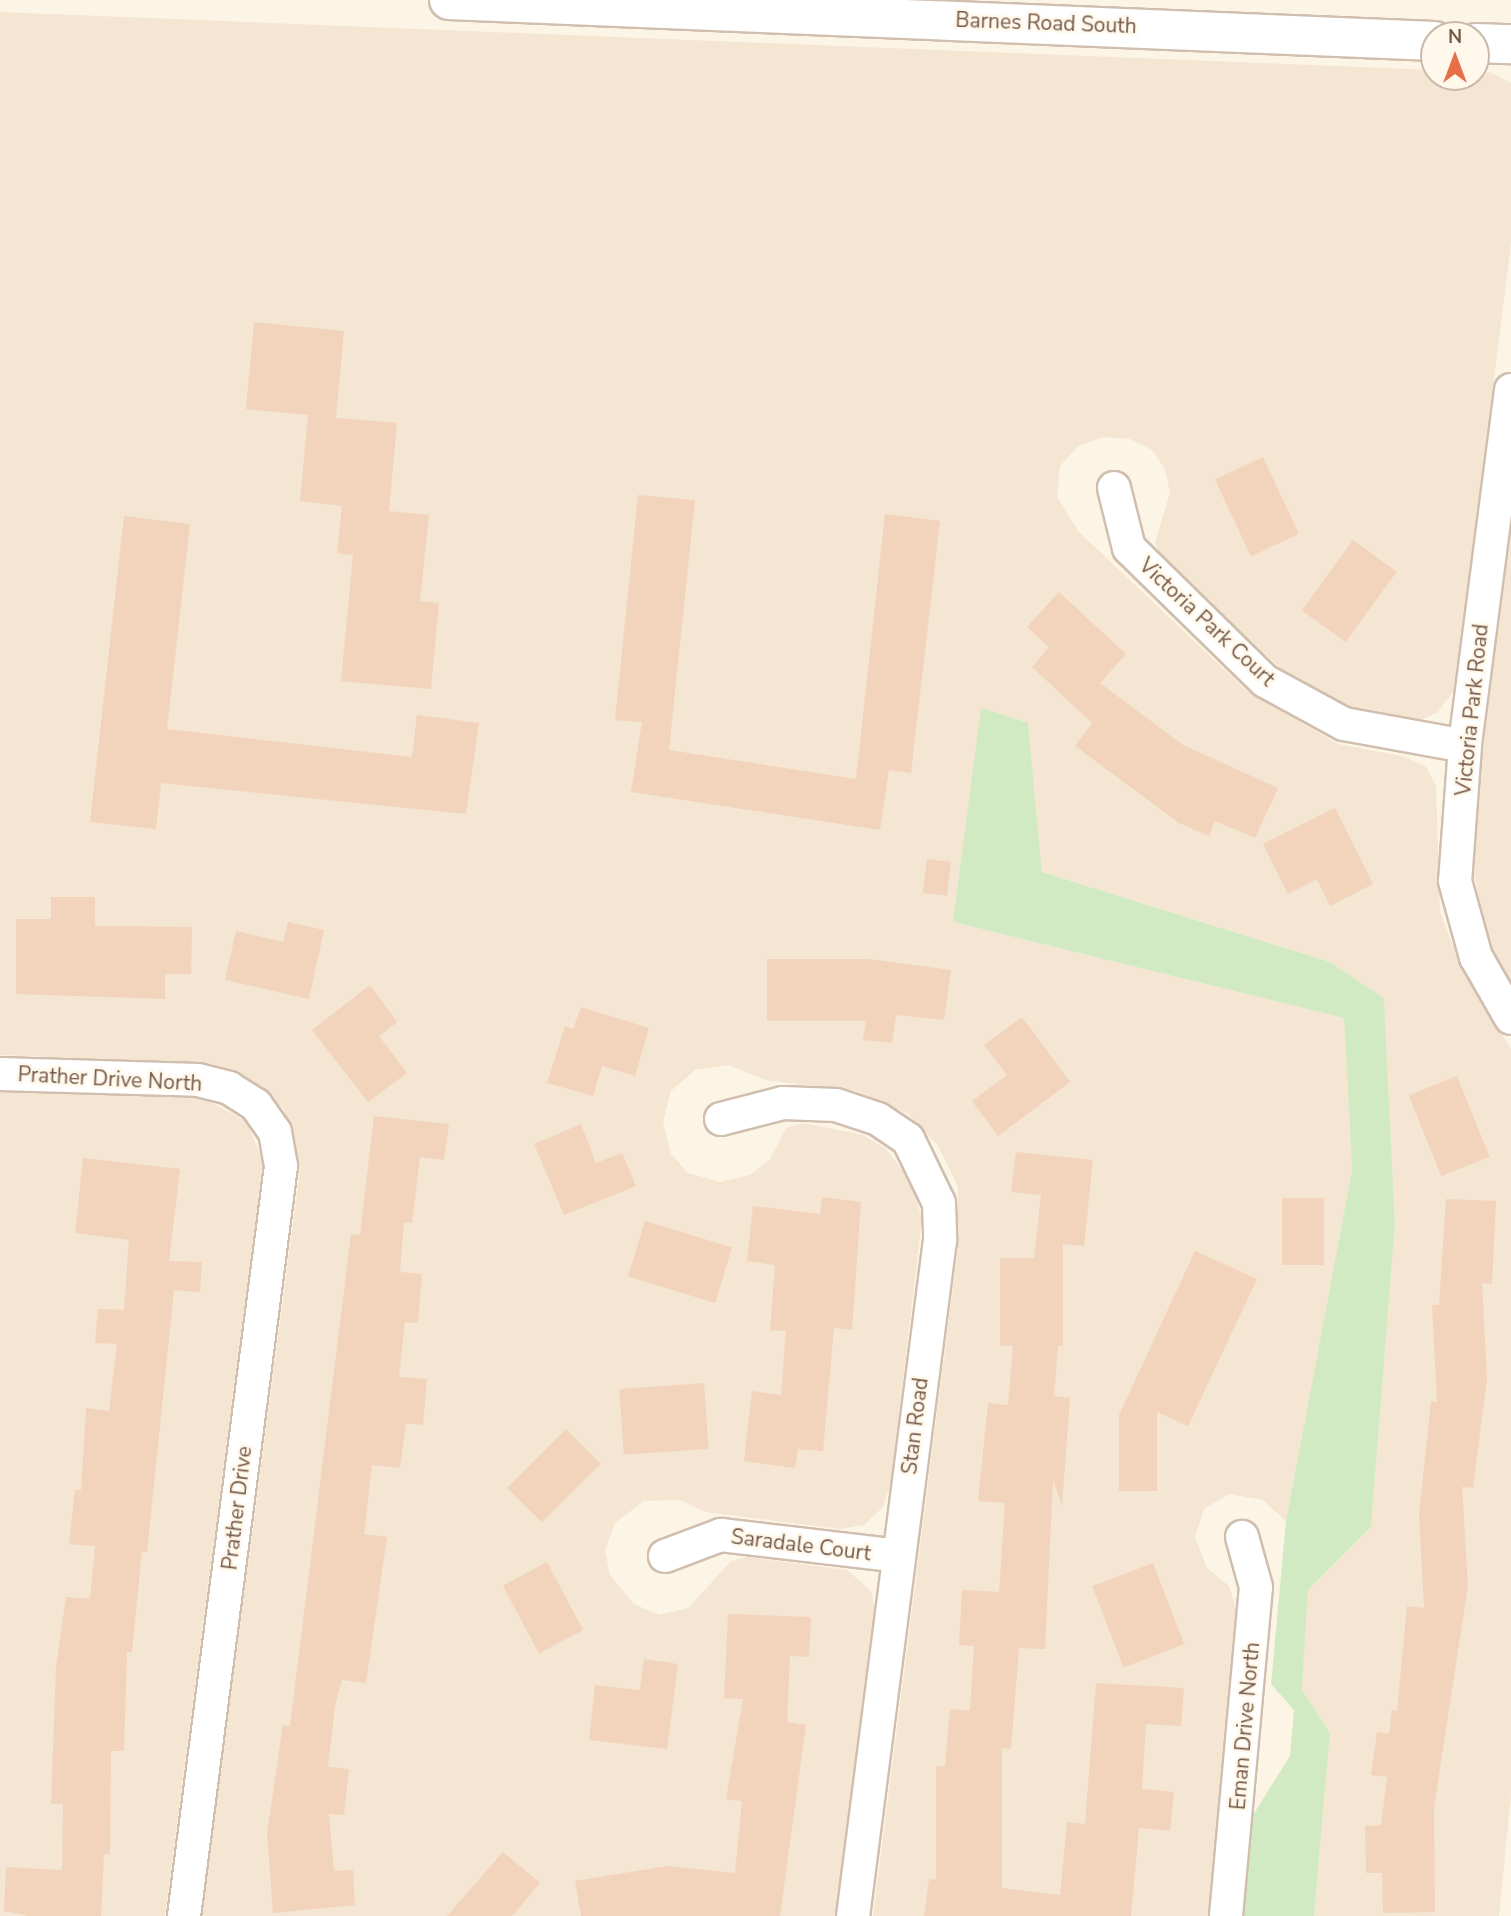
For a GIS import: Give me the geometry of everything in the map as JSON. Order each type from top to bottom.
[{"type":"street","name":"Barnes Road South","points":[[449,0],[1101,13],[1420,40]]},
{"type":"street","points":[[1490,43],[1511,44]]},
{"type":"street","name":"Victoria Park Road","points":[[1511,390],[1465,746],[1455,881],[1476,957],[1511,1018]]},
{"type":"street","name":"Victoria Park Court","points":[[1114,488],[1129,548],[1265,681],[1343,724],[1465,746]]},
{"type":"street","name":"Prather Drive North","points":[[0,1074],[198,1080],[229,1088],[256,1105]]},
{"type":"street","name":"Stan Road","points":[[721,1119],[783,1103],[836,1105],[878,1119],[908,1139],[926,1167],[939,1202],[940,1240],[853,1916]]},
{"type":"street","name":"Prather Drive","points":[[184,1916],[281,1166],[275,1132],[256,1105]]},
{"type":"street","name":"Saradale Court","points":[[665,1556],[721,1535],[899,1556]]},
{"type":"street","name":"Eman Drive North","points":[[1226,1916],[1256,1587],[1242,1537]]},
{"type":"shaded area","points":[[0,12],[1420,69],[1420,91],[1490,91],[1490,72],[1511,83],[1511,243],[1455,689],[1438,712],[1419,721],[1363,712],[1320,695],[1280,668],[1161,558],[1155,542],[1170,493],[1165,469],[1152,450],[1130,439],[1103,437],[1078,446],[1060,466],[1057,497],[1078,531],[1247,691],[1338,744],[1406,757],[1426,767],[1436,785],[1440,912],[1459,962],[1511,1049],[1511,1795],[1499,1916],[1314,1916],[1330,1733],[1302,1690],[1308,1590],[1371,1527],[1395,1224],[1384,998],[1330,962],[1042,872],[1028,723],[953,922],[1344,1018],[1352,1170],[1286,1521],[1263,1500],[1229,1494],[1204,1509],[1195,1537],[1207,1568],[1229,1586],[1238,1614],[1208,1916],[873,1916],[958,1248],[958,1187],[938,1146],[908,1114],[856,1091],[765,1080],[728,1065],[695,1070],[671,1091],[663,1122],[671,1154],[688,1173],[720,1182],[750,1175],[770,1159],[786,1128],[804,1123],[863,1135],[886,1149],[911,1182],[922,1219],[891,1481],[883,1507],[864,1525],[840,1529],[705,1512],[680,1500],[644,1501],[615,1523],[605,1550],[610,1575],[634,1604],[659,1615],[688,1608],[731,1561],[747,1557],[847,1570],[871,1591],[875,1610],[836,1916],[202,1916],[300,1170],[284,1109],[239,1071],[206,1063],[0,1055]]},
{"type":"shaded area","points":[[1511,531],[1511,988],[1488,946],[1473,868],[1473,821]]},
{"type":"shaded area","points":[[0,1091],[204,1098],[247,1122],[263,1162],[165,1916],[0,1916]]},
{"type":"green space","points":[[981,708],[1028,723],[1042,872],[1330,962],[1384,998],[1395,1224],[1371,1527],[1308,1590],[1302,1690],[1330,1733],[1314,1916],[1240,1916],[1251,1818],[1290,1756],[1294,1710],[1271,1684],[1286,1521],[1352,1170],[1344,1018],[953,922]]},
{"type":"building","points":[[254,322],[344,331],[336,418],[397,423],[389,511],[429,515],[420,601],[439,603],[431,689],[341,681],[353,555],[337,553],[342,506],[300,501],[308,415],[246,409]]},
{"type":"building","points":[[1263,457],[1299,534],[1251,556],[1215,479]]},
{"type":"building","points":[[638,495],[695,500],[669,750],[856,779],[885,514],[940,521],[911,773],[889,770],[880,830],[631,792],[642,722],[615,720]]},
{"type":"building","points":[[124,516],[190,524],[167,729],[412,757],[417,715],[479,723],[466,814],[161,783],[156,829],[90,822]]},
{"type":"building","points":[[1353,540],[1397,572],[1346,642],[1302,610]]},
{"type":"building","points":[[1059,592],[1126,654],[1100,683],[1183,745],[1278,788],[1255,838],[1215,821],[1209,836],[1179,823],[1075,746],[1092,723],[1032,667],[1049,647],[1027,627]]},
{"type":"building","points":[[1335,808],[1373,884],[1330,906],[1317,879],[1288,894],[1263,844]]},
{"type":"building","points":[[927,859],[951,862],[947,896],[923,893]]},
{"type":"building","points":[[51,897],[95,897],[95,926],[192,927],[191,974],[165,974],[165,999],[16,994],[16,919],[51,919]]},
{"type":"building","points":[[288,922],[324,930],[309,999],[225,980],[236,931],[283,942]]},
{"type":"building","points":[[767,959],[869,959],[951,970],[944,1020],[896,1015],[892,1043],[863,1040],[866,1021],[767,1021]]},
{"type":"building","points":[[370,985],[397,1022],[379,1036],[407,1073],[368,1102],[312,1030]]},
{"type":"building","points":[[581,1007],[649,1028],[635,1076],[602,1066],[593,1096],[547,1083],[565,1026],[573,1029]]},
{"type":"building","points":[[1022,1017],[1070,1082],[998,1136],[972,1101],[1007,1075],[984,1045]]},
{"type":"building","points":[[1457,1076],[1490,1157],[1441,1176],[1409,1095]]},
{"type":"building","points":[[374,1116],[449,1124],[444,1160],[420,1157],[412,1223],[404,1222],[400,1272],[422,1274],[418,1323],[405,1322],[399,1377],[427,1379],[423,1425],[406,1423],[400,1468],[372,1465],[364,1534],[387,1537],[366,1683],[342,1680],[335,1706],[328,1767],[349,1769],[344,1815],[329,1814],[334,1871],[353,1870],[355,1905],[273,1913],[267,1833],[283,1725],[290,1726],[351,1234],[360,1235]]},
{"type":"building","points":[[581,1124],[596,1163],[622,1153],[636,1186],[564,1215],[534,1144]]},
{"type":"building","points":[[1016,1152],[1093,1160],[1084,1246],[1063,1244],[1063,1346],[1058,1346],[1054,1396],[1070,1398],[1062,1505],[1053,1481],[1045,1649],[1019,1648],[1011,1749],[1002,1748],[1002,1888],[1060,1895],[1067,1822],[1085,1824],[1096,1683],[1184,1688],[1181,1726],[1146,1724],[1142,1789],[1174,1792],[1170,1831],[1139,1828],[1131,1916],[924,1916],[929,1879],[936,1880],[936,1766],[945,1766],[950,1709],[970,1711],[974,1646],[959,1645],[962,1590],[999,1592],[1005,1503],[978,1501],[988,1403],[1008,1405],[1013,1346],[1000,1346],[1000,1258],[1034,1258],[1041,1195],[1011,1192]]},
{"type":"building","points":[[83,1158],[180,1169],[169,1261],[202,1262],[200,1292],[174,1290],[147,1552],[142,1551],[132,1652],[127,1652],[124,1751],[111,1751],[110,1854],[104,1854],[101,1916],[29,1916],[4,1911],[6,1867],[62,1870],[63,1804],[51,1804],[56,1666],[66,1597],[90,1599],[95,1546],[69,1544],[75,1490],[81,1490],[86,1408],[109,1411],[117,1344],[95,1343],[98,1309],[124,1310],[129,1240],[75,1233]]},
{"type":"building","points":[[822,1197],[861,1202],[852,1330],[834,1328],[823,1451],[798,1449],[795,1468],[744,1461],[752,1391],[781,1395],[786,1331],[770,1330],[775,1265],[747,1261],[753,1206],[820,1214]]},
{"type":"building","points":[[1282,1198],[1324,1198],[1324,1265],[1282,1265]]},
{"type":"building","points":[[1446,1199],[1496,1201],[1492,1284],[1482,1283],[1487,1379],[1473,1488],[1462,1487],[1468,1585],[1434,1808],[1435,1912],[1383,1913],[1382,1873],[1366,1873],[1365,1826],[1381,1825],[1387,1777],[1371,1775],[1377,1732],[1389,1734],[1392,1710],[1397,1711],[1407,1606],[1424,1608],[1419,1515],[1431,1401],[1437,1402],[1432,1305],[1439,1305]]},
{"type":"building","points":[[645,1221],[732,1248],[715,1303],[628,1276]]},
{"type":"building","points":[[1195,1251],[1257,1279],[1188,1426],[1157,1412],[1157,1491],[1119,1491],[1119,1415]]},
{"type":"building","points":[[704,1383],[709,1449],[624,1455],[619,1389]]},
{"type":"building","points":[[566,1429],[601,1464],[542,1522],[507,1488]]},
{"type":"building","points":[[547,1562],[583,1630],[539,1653],[503,1585]]},
{"type":"building","points":[[1153,1563],[1184,1644],[1123,1668],[1092,1586]]},
{"type":"building","points":[[728,1614],[811,1617],[809,1657],[790,1656],[787,1722],[806,1725],[780,1916],[581,1916],[575,1881],[667,1866],[735,1873],[742,1801],[726,1799],[743,1699],[724,1698]]},
{"type":"building","points":[[644,1659],[678,1664],[667,1749],[589,1740],[595,1685],[640,1690]]},
{"type":"building","points":[[503,1852],[540,1883],[512,1916],[447,1916]]}]
